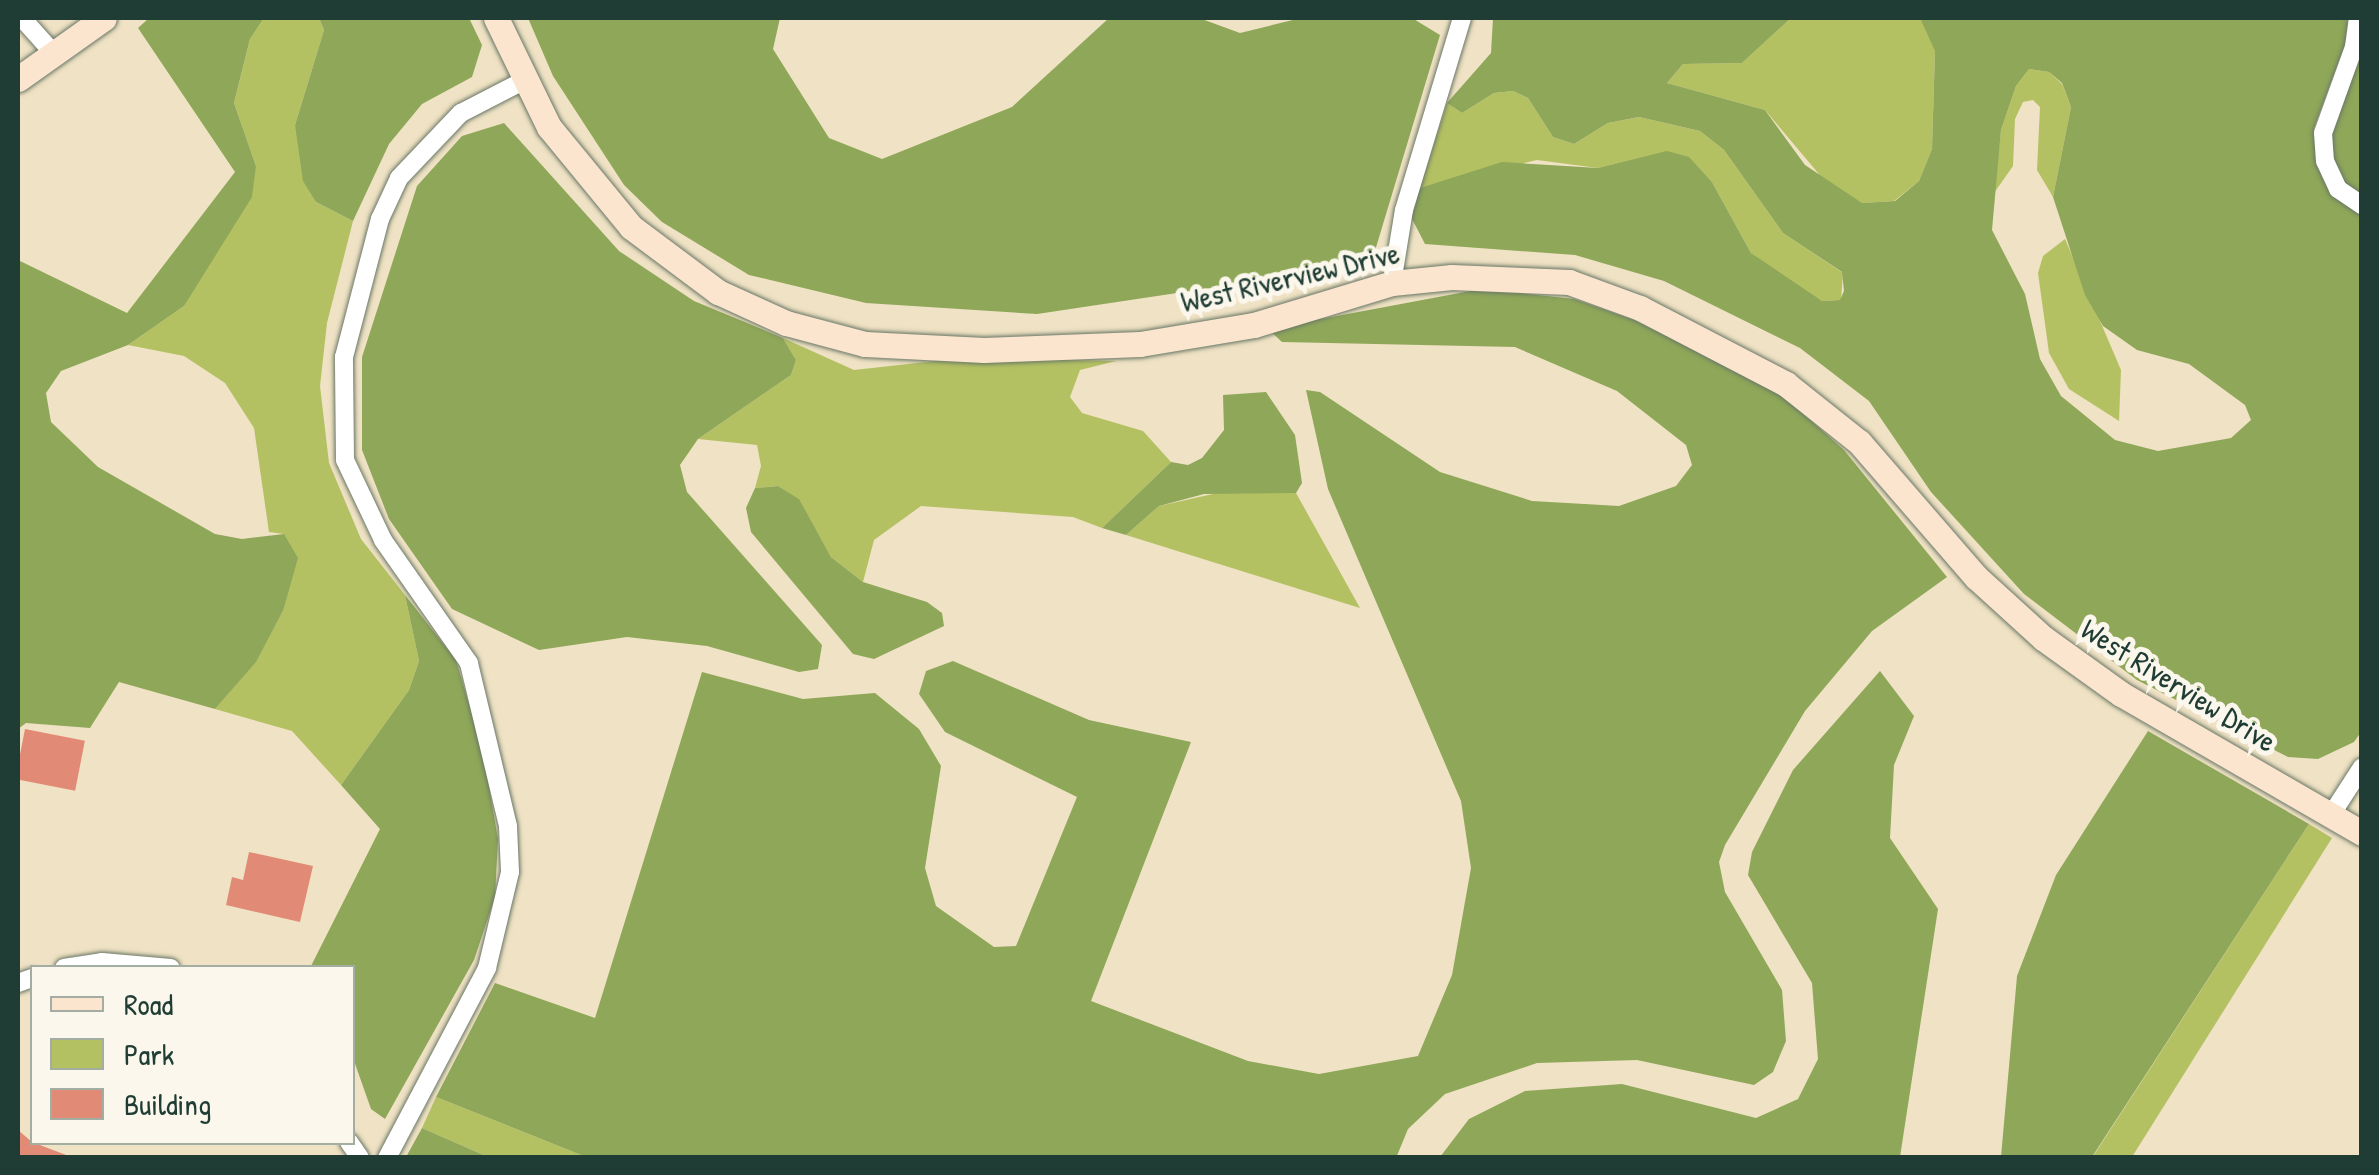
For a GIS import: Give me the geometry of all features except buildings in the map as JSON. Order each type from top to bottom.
[{"type":"street","points":[[22,18],[55,56]]},
{"type":"street","points":[[18,79],[104,18]]},
{"type":"street","name":"West Riverview Drive","points":[[496,18],[548,127],[631,227],[718,292],[786,323],[865,344],[984,350],[1140,344],[1254,325],[1392,283],[1495,276],[1568,282],[1640,308],[1772,376],[1858,442],[1976,577],[2043,638],[2121,694],[2362,833]]},
{"type":"street","points":[[1392,283],[1404,210],[1462,18]]},
{"type":"street","points":[[2358,18],[2322,133],[2325,160],[2338,188],[2362,205]]},
{"type":"street","points":[[387,1158],[486,968],[510,872],[508,826],[469,663],[384,540],[345,460],[344,357],[380,220],[399,178],[461,113],[525,80]]},
{"type":"street","points":[[2331,815],[2362,767]]},
{"type":"street","points":[[83,965],[136,965]]},
{"type":"green space","points":[[149,18],[264,18],[250,39],[234,103],[256,166],[252,197],[184,306],[128,345],[61,371],[46,393],[51,422],[98,467],[215,534],[242,539],[284,534],[298,558],[283,611],[256,662],[215,709],[119,682],[90,728],[26,723],[18,729],[18,260],[127,313],[235,172],[138,28]]},
{"type":"green space","points":[[264,18],[319,18],[324,30],[295,125],[316,202],[353,221],[327,323],[320,386],[329,463],[361,539],[405,595],[419,661],[409,690],[341,785],[292,731],[215,709],[256,661],[283,611],[284,534],[269,532],[254,428],[225,383],[184,356],[128,345],[184,306],[256,166],[234,103],[250,39]]},
{"type":"green space","points":[[319,18],[469,18],[482,45],[472,77],[422,104],[389,144],[353,221],[316,202],[303,181],[295,125],[324,30]]},
{"type":"green space","points":[[528,18],[780,18],[773,49],[829,138],[882,159],[1012,107],[1109,18],[1199,18],[1240,33],[1301,18],[1412,18],[1440,35],[1371,264],[1037,314],[866,303],[749,275],[662,222],[624,185],[553,76]]},
{"type":"green space","points":[[1493,18],[1791,18],[1742,63],[1683,64],[1667,83],[1765,110],[1805,165],[1862,203],[1895,201],[1919,181],[1932,149],[1935,51],[1920,18],[2348,18],[2346,42],[2314,128],[2318,163],[2361,213],[2361,732],[2354,742],[2318,759],[2288,757],[2137,680],[2024,594],[1931,492],[1869,401],[1800,348],[1664,281],[1575,255],[1425,244],[1410,215],[1420,188],[1502,162],[1598,168],[1667,151],[1689,157],[1712,182],[1751,253],[1822,301],[1840,300],[1844,291],[1842,272],[1783,233],[1724,150],[1700,131],[1639,117],[1608,123],[1574,144],[1553,137],[1528,98],[1513,91],[1494,93],[1462,113],[1447,103],[1491,53]],"holes":[[[2029,69],[2049,72],[2062,83],[2071,107],[2053,197],[2085,295],[2103,326],[2137,350],[2189,364],[2245,405],[2251,420],[2231,438],[2158,451],[2115,440],[2061,396],[2040,359],[2025,294],[1992,230],[2001,130],[2016,86]]]},
{"type":"green space","points":[[1791,18],[1920,18],[1929,26],[1935,51],[1932,149],[1919,181],[1894,201],[1862,203],[1829,186],[1765,110],[1667,83],[1683,64],[1742,63]]},
{"type":"green space","points":[[2361,48],[2361,196],[2345,185],[2331,160],[2330,138]]},
{"type":"green space","points":[[2029,69],[2049,72],[2062,84],[2071,107],[2053,197],[2037,170],[2040,107],[2033,100],[2023,102],[2015,119],[2013,166],[1994,193],[2001,130],[2016,86]]},
{"type":"green space","points":[[1513,91],[1528,98],[1553,137],[1574,144],[1608,123],[1639,117],[1700,131],[1724,150],[1783,233],[1843,273],[1841,300],[1822,301],[1797,289],[1751,253],[1712,182],[1689,158],[1667,152],[1598,168],[1537,160],[1420,188],[1447,103],[1462,113],[1494,93]]},
{"type":"green space","points":[[504,123],[619,251],[694,301],[783,338],[796,360],[791,375],[698,439],[680,465],[687,492],[822,645],[818,669],[799,672],[707,646],[627,637],[539,650],[452,609],[389,519],[362,450],[362,357],[417,186],[462,136]]},
{"type":"green space","points":[[2065,239],[2121,370],[2119,421],[2069,389],[2049,353],[2038,273],[2043,256]]},
{"type":"green space","points":[[1481,289],[1574,299],[1634,320],[1779,392],[1844,450],[1947,577],[1872,631],[1805,711],[1725,845],[1719,862],[1725,892],[1782,990],[1786,1041],[1773,1072],[1754,1085],[1637,1060],[1537,1063],[1445,1094],[1408,1129],[1396,1158],[586,1157],[436,1097],[495,983],[595,1018],[702,672],[803,699],[875,693],[919,729],[941,766],[925,868],[936,906],[994,947],[1016,946],[1077,797],[945,732],[919,694],[926,671],[953,661],[1089,720],[1191,742],[1091,1001],[1248,1061],[1319,1074],[1418,1056],[1452,975],[1471,868],[1461,801],[1328,489],[1306,390],[1320,392],[1440,472],[1532,501],[1619,506],[1676,486],[1692,465],[1686,445],[1617,391],[1515,347],[1282,342],[1268,329]]},
{"type":"green space","points":[[783,338],[854,370],[962,358],[1116,361],[1080,370],[1070,397],[1082,413],[1143,431],[1171,462],[1102,528],[1073,517],[921,506],[874,540],[863,582],[831,557],[798,499],[778,486],[755,488],[761,466],[757,445],[698,439],[791,375],[796,360]]},
{"type":"green space","points":[[1266,392],[1295,435],[1302,483],[1296,493],[1204,494],[1159,506],[1126,535],[1102,528],[1171,462],[1188,465],[1202,458],[1224,430],[1223,395]]},
{"type":"green space","points":[[778,486],[799,499],[831,557],[863,582],[927,602],[942,613],[944,626],[874,659],[853,654],[751,532],[746,508],[755,488]]},
{"type":"green space","points":[[1235,489],[1296,493],[1360,608],[1126,535],[1159,506]]},
{"type":"green space","points":[[405,595],[456,660],[483,752],[498,839],[495,897],[474,960],[385,1119],[371,1109],[355,1064],[355,965],[312,965],[380,829],[341,785],[409,690],[419,661]]},
{"type":"green space","points":[[1880,671],[1914,716],[1894,765],[1890,838],[1938,909],[1900,1157],[1440,1157],[1469,1119],[1525,1091],[1622,1084],[1756,1118],[1798,1099],[1818,1059],[1812,983],[1748,875],[1752,852],[1793,770]]},
{"type":"green space","points":[[2148,731],[2309,824],[2092,1157],[2001,1157],[2017,976],[2056,875]]},
{"type":"green space","points":[[2309,824],[2332,838],[2132,1157],[2092,1158]]},
{"type":"green space","points":[[436,1097],[586,1157],[488,1157],[422,1128]]},
{"type":"green space","points":[[422,1128],[488,1157],[406,1157]]}]
